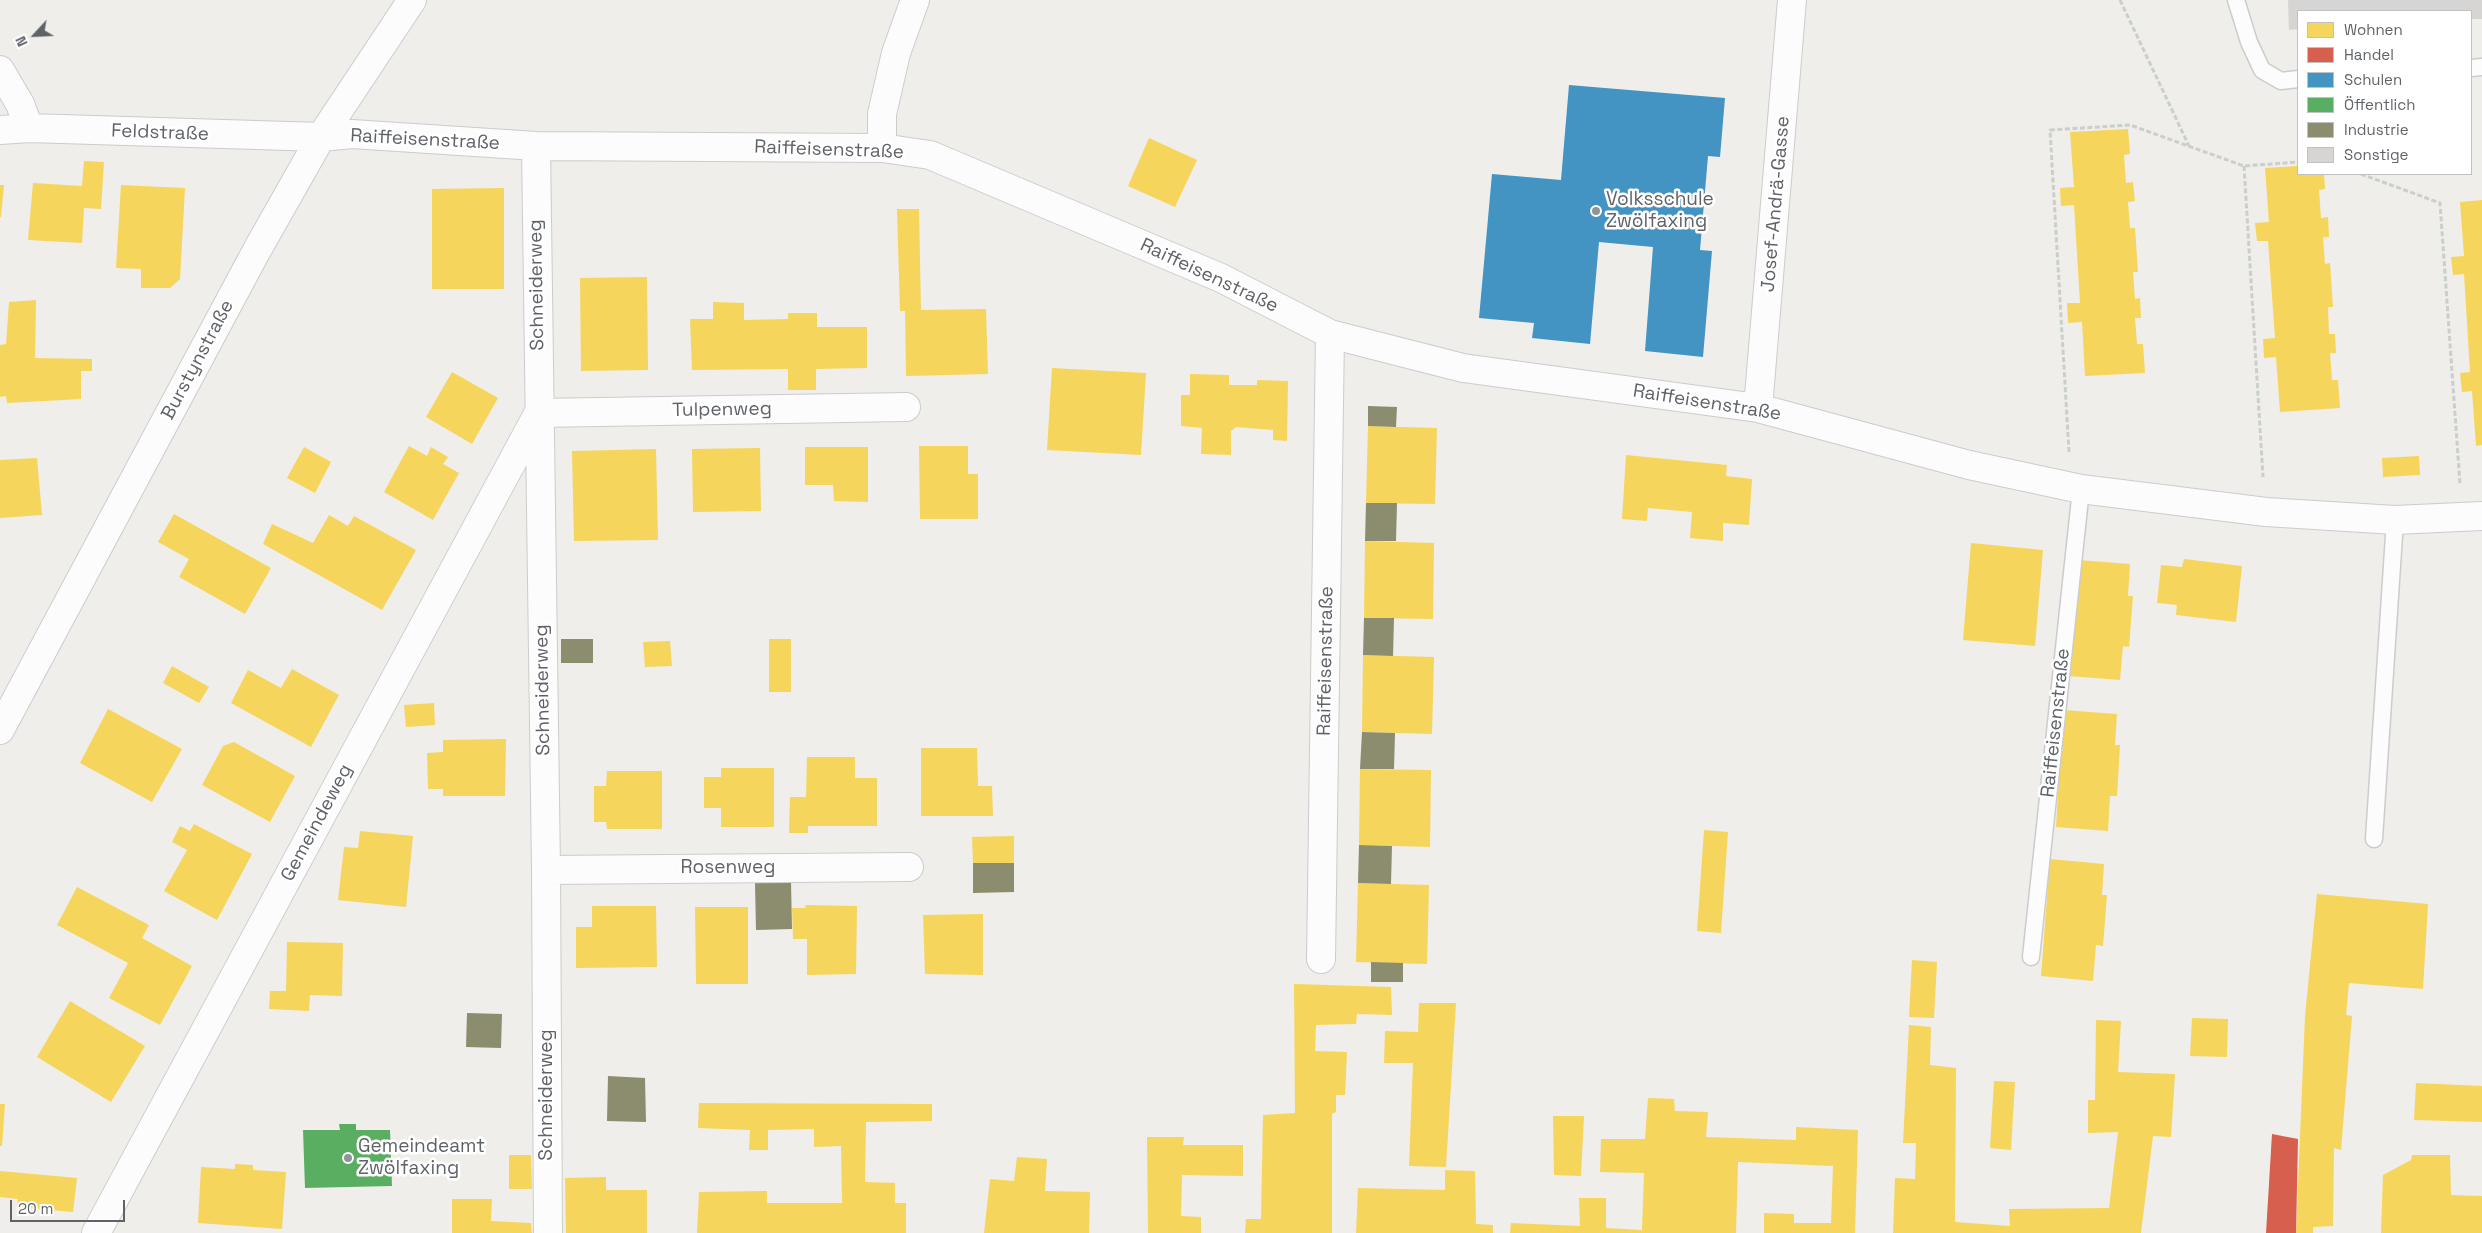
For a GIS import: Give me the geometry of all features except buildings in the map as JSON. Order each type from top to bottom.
[{"type":"street","name":"Burstynstraße","points":[[0,730],[257,250],[321,138],[412,0]]},
{"type":"street","points":[[882,148],[882,114],[896,53],[915,0]]},
{"type":"street","name":"Josef-Andrä-Gasse","points":[[1758,408],[1792,0]]},
{"type":"street","points":[[0,70],[20,104],[28,128]]},
{"type":"street","name":"Feldstraße","points":[[0,130],[28,128],[321,138]]},
{"type":"street","name":"Raiffeisenstraße","points":[[321,138],[352,134],[536,146],[882,148],[930,155],[1221,278],[1330,334],[1463,368],[1758,408],[1969,465],[2076,488],[2266,512],[2395,520],[2472,517]]},
{"type":"street","name":"Schneiderweg","points":[[536,146],[538,413],[546,870],[548,1233]]},
{"type":"street","name":"Raiffeisenstraße","points":[[1321,958],[1330,334]]},
{"type":"street","name":"Tulpenweg","points":[[538,413],[906,407]]},
{"type":"street","name":"Gemeindeweg","points":[[96,1233],[538,413]]},
{"type":"street","name":"Rosenweg","points":[[546,870],[909,867]]},
{"type":"lane","points":[[2236,0],[2249,42],[2262,70],[2282,81],[2297,80]]},
{"type":"lane","name":"Raiffeisenstraße","points":[[2031,957],[2076,488]]},
{"type":"lane","points":[[2374,839],[2395,520]]},
{"type":"path","points":[[2120,0],[2190,148]]},
{"type":"path","points":[[2076,488],[2050,130],[2130,125],[2244,166],[2297,162]]},
{"type":"path","points":[[2244,166],[2266,512]]},
{"type":"path","points":[[2364,175],[2440,203],[2472,517]]},
{"type":"place","name":"Volksschule Zwölfaxing","points":[[1596,211]]},
{"type":"place","name":"Gemeindeamt Zwölfaxing","points":[[348,1158]]}]
